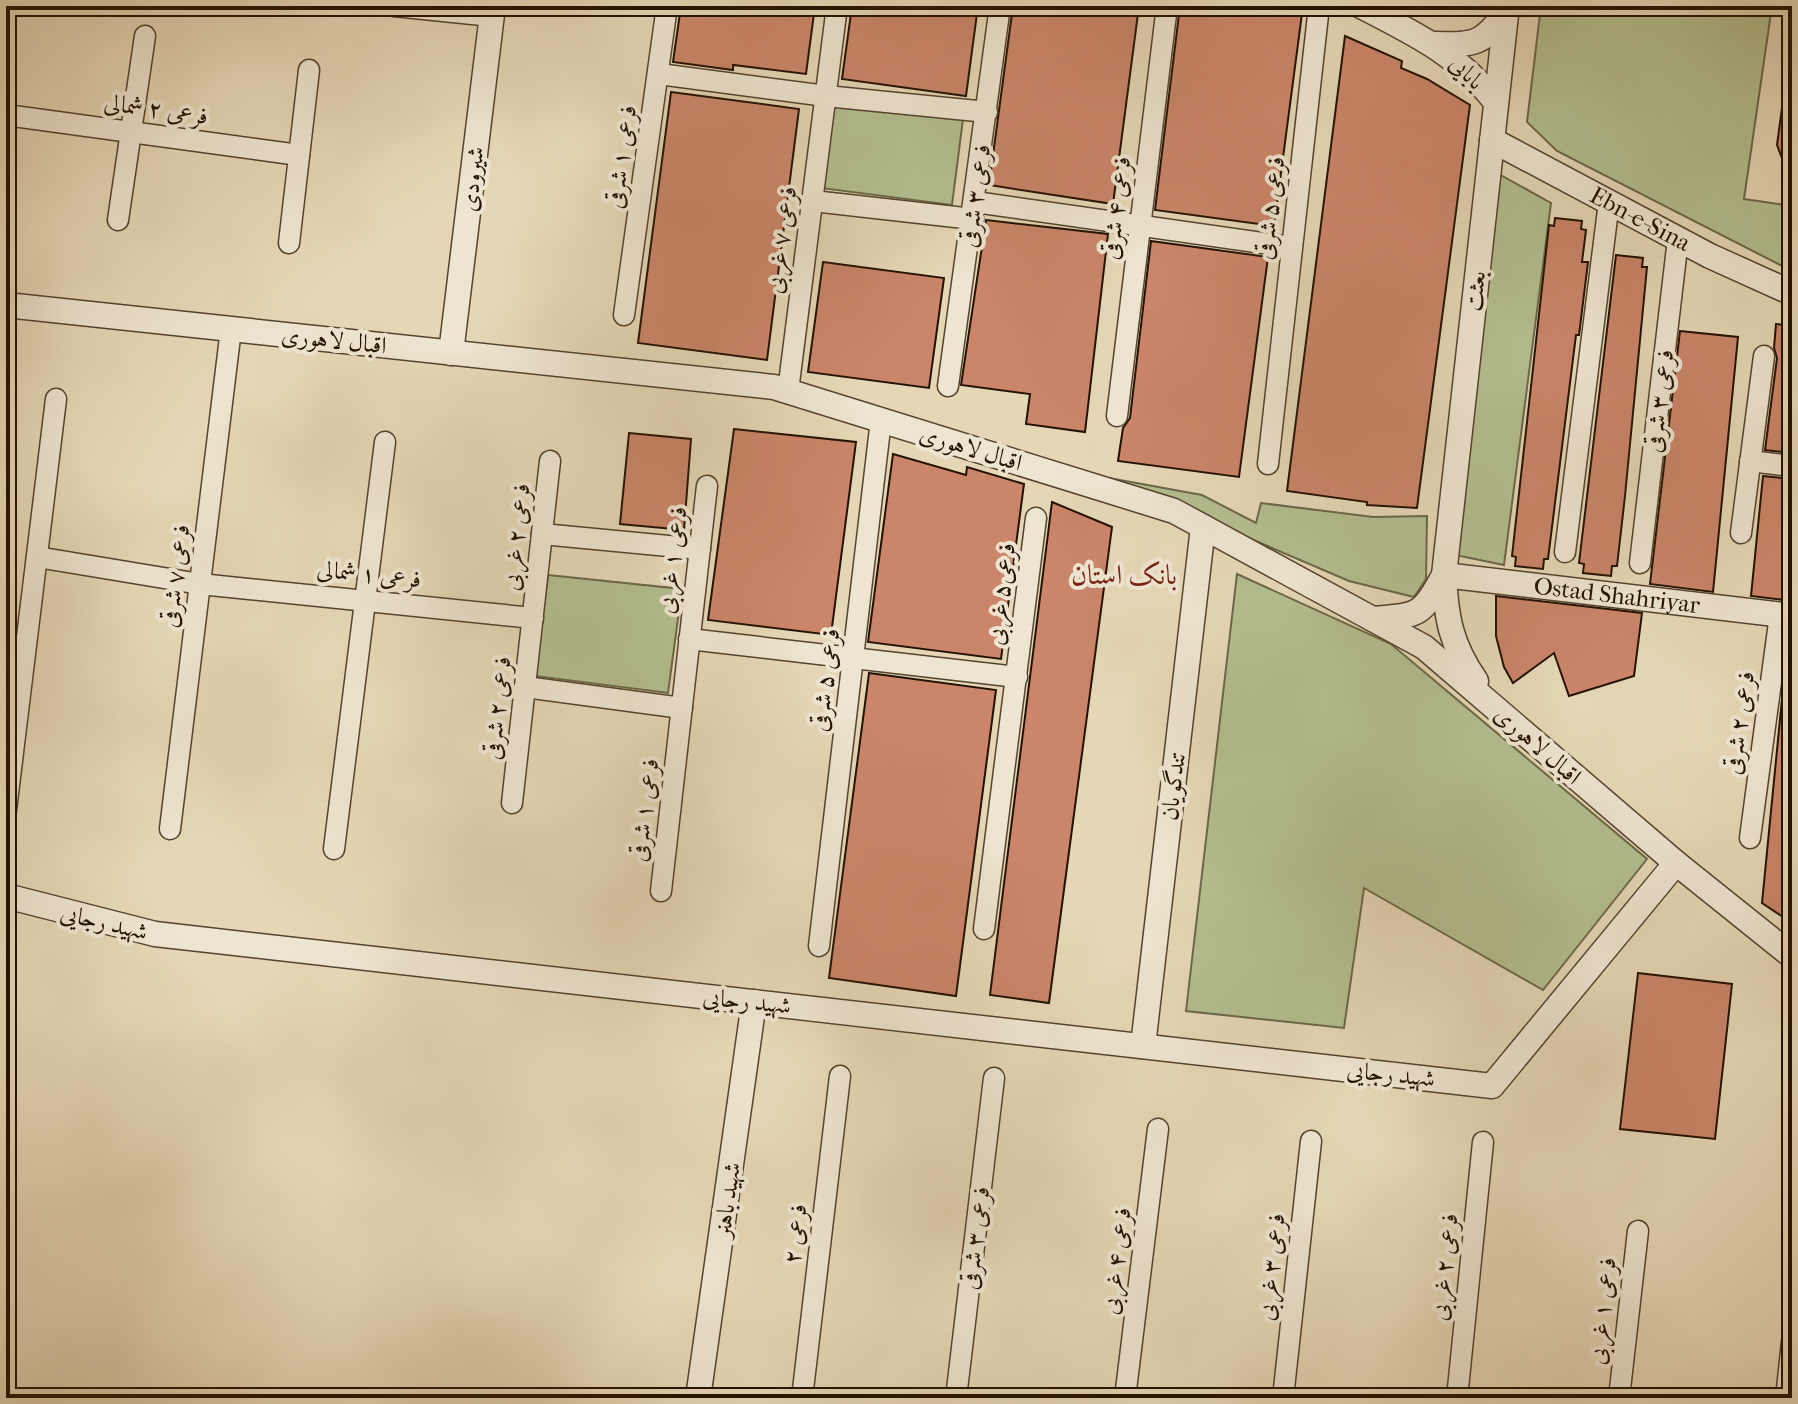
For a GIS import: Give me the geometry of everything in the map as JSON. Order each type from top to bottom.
[{"type":"street","points":[[394,6],[492,11]]},
{"type":"street","name":"فرعی ۱ شرقی","points":[[624,315],[667,6]]},
{"type":"street","points":[[826,96],[837,6]]},
{"type":"street","name":"فرعی ۳ شرقی","points":[[948,386],[1000,6]]},
{"type":"street","name":"فرعی ۴ شرقی","points":[[1117,416],[1167,6]]},
{"type":"street","name":"فرعی ۵ شرقی","points":[[1268,464],[1319,6]]},
{"type":"street","name":"بابایی","points":[[1361,6],[1436,44],[1475,75],[1496,102]]},
{"type":"street","points":[[1436,44],[1471,45],[1491,32],[1507,9]]},
{"type":"street","name":"بعثت","points":[[1493,706],[1462,661],[1447,623],[1444,575],[1507,9]]},
{"type":"street","name":"شیرودی","points":[[451,353],[492,11]]},
{"type":"street","points":[[118,220],[145,36]]},
{"type":"street","points":[[289,243],[309,70]]},
{"type":"street","points":[[659,74],[826,96],[987,112]]},
{"type":"street","name":"فرعی ۷ غربی","points":[[788,391],[826,96]]},
{"type":"street","name":"فرعی ۲ شمالی","points":[[6,115],[299,155]]},
{"type":"street","name":"Ebn-e-Sina","points":[[1492,140],[1678,239],[1792,293]]},
{"type":"street","points":[[813,201],[1141,223],[1291,247]]},
{"type":"street","points":[[1565,552],[1609,202]]},
{"type":"street","name":"فرعی ۳ شرقی","points":[[1640,563],[1678,239]]},
{"type":"street","name":"اقبال لاهوری","points":[[6,305],[788,391],[1174,511],[1424,647],[1676,863],[1792,956]]},
{"type":"street","name":"فرعی ۷ شرقی","points":[[170,829],[231,329]]},
{"type":"street","points":[[1741,533],[1764,356]]},
{"type":"street","points":[[6,810],[56,399]]},
{"type":"street","name":"فرعی ۵ شرقی","points":[[819,946],[881,420]]},
{"type":"street","points":[[334,849],[385,442]]},
{"type":"street","name":"فرعی ۲ غربی","points":[[533,618],[550,461]]},
{"type":"street","points":[[1750,461],[1792,466]]},
{"type":"street","name":"فرعی ۱ غربی","points":[[689,639],[707,486]]},
{"type":"street","name":"فرعی۵ غربی","points":[[1017,677],[1036,518]]},
{"type":"street","name":"تندگویان","points":[[1143,1046],[1203,527]]},
{"type":"street","points":[[542,534],[700,549]]},
{"type":"street","name":"فرعی ۱ شمالی","points":[[37,557],[200,584],[533,618]]},
{"type":"street","points":[[1373,619],[1412,616],[1428,604],[1444,575]]},
{"type":"street","name":"Ostad Shahriyar","points":[[1444,575],[1786,615]]},
{"type":"street","name":"فرعی ۲ شرقی","points":[[1750,838],[1786,615]]},
{"type":"street","name":"فرعی ۲ شرقی","points":[[512,803],[533,618]]},
{"type":"street","points":[[689,639],[1017,677],[984,929]]},
{"type":"street","name":"فرعی ۱ شرقی","points":[[661,891],[689,639]]},
{"type":"street","points":[[525,687],[682,708]]},
{"type":"street","name":"شهید رجایی","points":[[6,896],[155,934],[1492,1086],[1676,863]]},
{"type":"street","name":"شهید باهنر","points":[[698,1398],[754,1002]]},
{"type":"street","name":"فرعی ۲","points":[[802,1398],[840,1076]]},
{"type":"street","name":"فرعی ۳ شرقی","points":[[956,1398],[994,1078]]},
{"type":"street","name":"فرعی ۴ غربی","points":[[1125,1398],[1158,1129]]},
{"type":"street","name":"فرعی ۳ غربی","points":[[1283,1398],[1311,1141]]},
{"type":"street","name":"فرعی ۲ غربی","points":[[1457,1398],[1483,1142]]},
{"type":"street","name":"فرعی ۱ غربی","points":[[1619,1398],[1638,1231]]},
{"type":"street","points":[[1786,1398],[1792,1342]]},
{"type":"green space","points":[[1541,6],[1772,6],[1744,199],[1792,206],[1792,271],[1557,151],[1527,122]]},
{"type":"green space","points":[[832,103],[963,119],[952,205],[821,188]]},
{"type":"green space","points":[[1497,173],[1551,203],[1504,565],[1455,555]]},
{"type":"green space","points":[[1109,478],[1202,495],[1256,523],[1261,503],[1373,517],[1427,516],[1426,579],[1414,597],[1349,581]]},
{"type":"green space","points":[[1237,574],[1391,644],[1647,859],[1543,990],[1364,888],[1344,1028],[1186,1011]]},
{"type":"green space","points":[[548,575],[682,589],[668,693],[535,676]]},
{"type":"building","points":[[681,6],[815,6],[806,74],[733,65],[733,70],[673,62]]},
{"type":"building","points":[[852,6],[978,6],[966,96],[842,79]]},
{"type":"building","points":[[1013,6],[1139,6],[1113,204],[989,185]]},
{"type":"building","points":[[1180,6],[1303,6],[1274,226],[1155,210]]},
{"type":"building","points":[[1345,36],[1402,61],[1401,68],[1427,79],[1470,105],[1417,508],[1367,505],[1367,502],[1287,491]]},
{"type":"building","points":[[671,92],[799,109],[767,360],[638,343]]},
{"type":"building","points":[[1783,100],[1792,101],[1791,182],[1777,145]]},
{"type":"building","points":[[1555,218],[1582,221],[1581,229],[1586,230],[1582,262],[1588,262],[1548,559],[1544,559],[1543,569],[1515,566],[1516,557],[1512,556],[1549,225],[1554,226]]},
{"type":"building","points":[[986,220],[1108,234],[1085,432],[1026,424],[1030,394],[961,385]]},
{"type":"building","points":[[1151,241],[1268,257],[1239,477],[1118,461],[1123,428],[1130,418]]},
{"type":"building","points":[[1616,255],[1643,258],[1642,267],[1647,267],[1617,566],[1612,566],[1611,576],[1583,573],[1584,564],[1579,563]]},
{"type":"building","points":[[823,262],[944,278],[929,388],[808,372]]},
{"type":"building","points":[[1776,324],[1792,326],[1792,453],[1765,450],[1777,358],[1774,348]]},
{"type":"building","points":[[1680,331],[1738,337],[1713,592],[1650,584]]},
{"type":"building","points":[[734,429],[856,442],[831,635],[708,620]]},
{"type":"building","points":[[629,433],[691,439],[684,530],[620,524]]},
{"type":"building","points":[[893,454],[966,475],[967,467],[1024,484],[1001,659],[868,642]]},
{"type":"building","points":[[1763,476],[1792,479],[1792,601],[1751,596]]},
{"type":"building","points":[[1052,502],[1112,527],[1049,1003],[990,995]]},
{"type":"building","points":[[1496,596],[1642,613],[1634,676],[1569,696],[1554,653],[1513,683],[1504,667],[1496,636]]},
{"type":"building","points":[[869,673],[996,690],[956,996],[829,978]]},
{"type":"building","points":[[1782,699],[1792,699],[1792,923],[1762,903]]},
{"type":"building","points":[[1638,973],[1732,984],[1715,1139],[1620,1129]]},
{"type":"district","name":"بانک استان","points":[[1124,574]]}]
